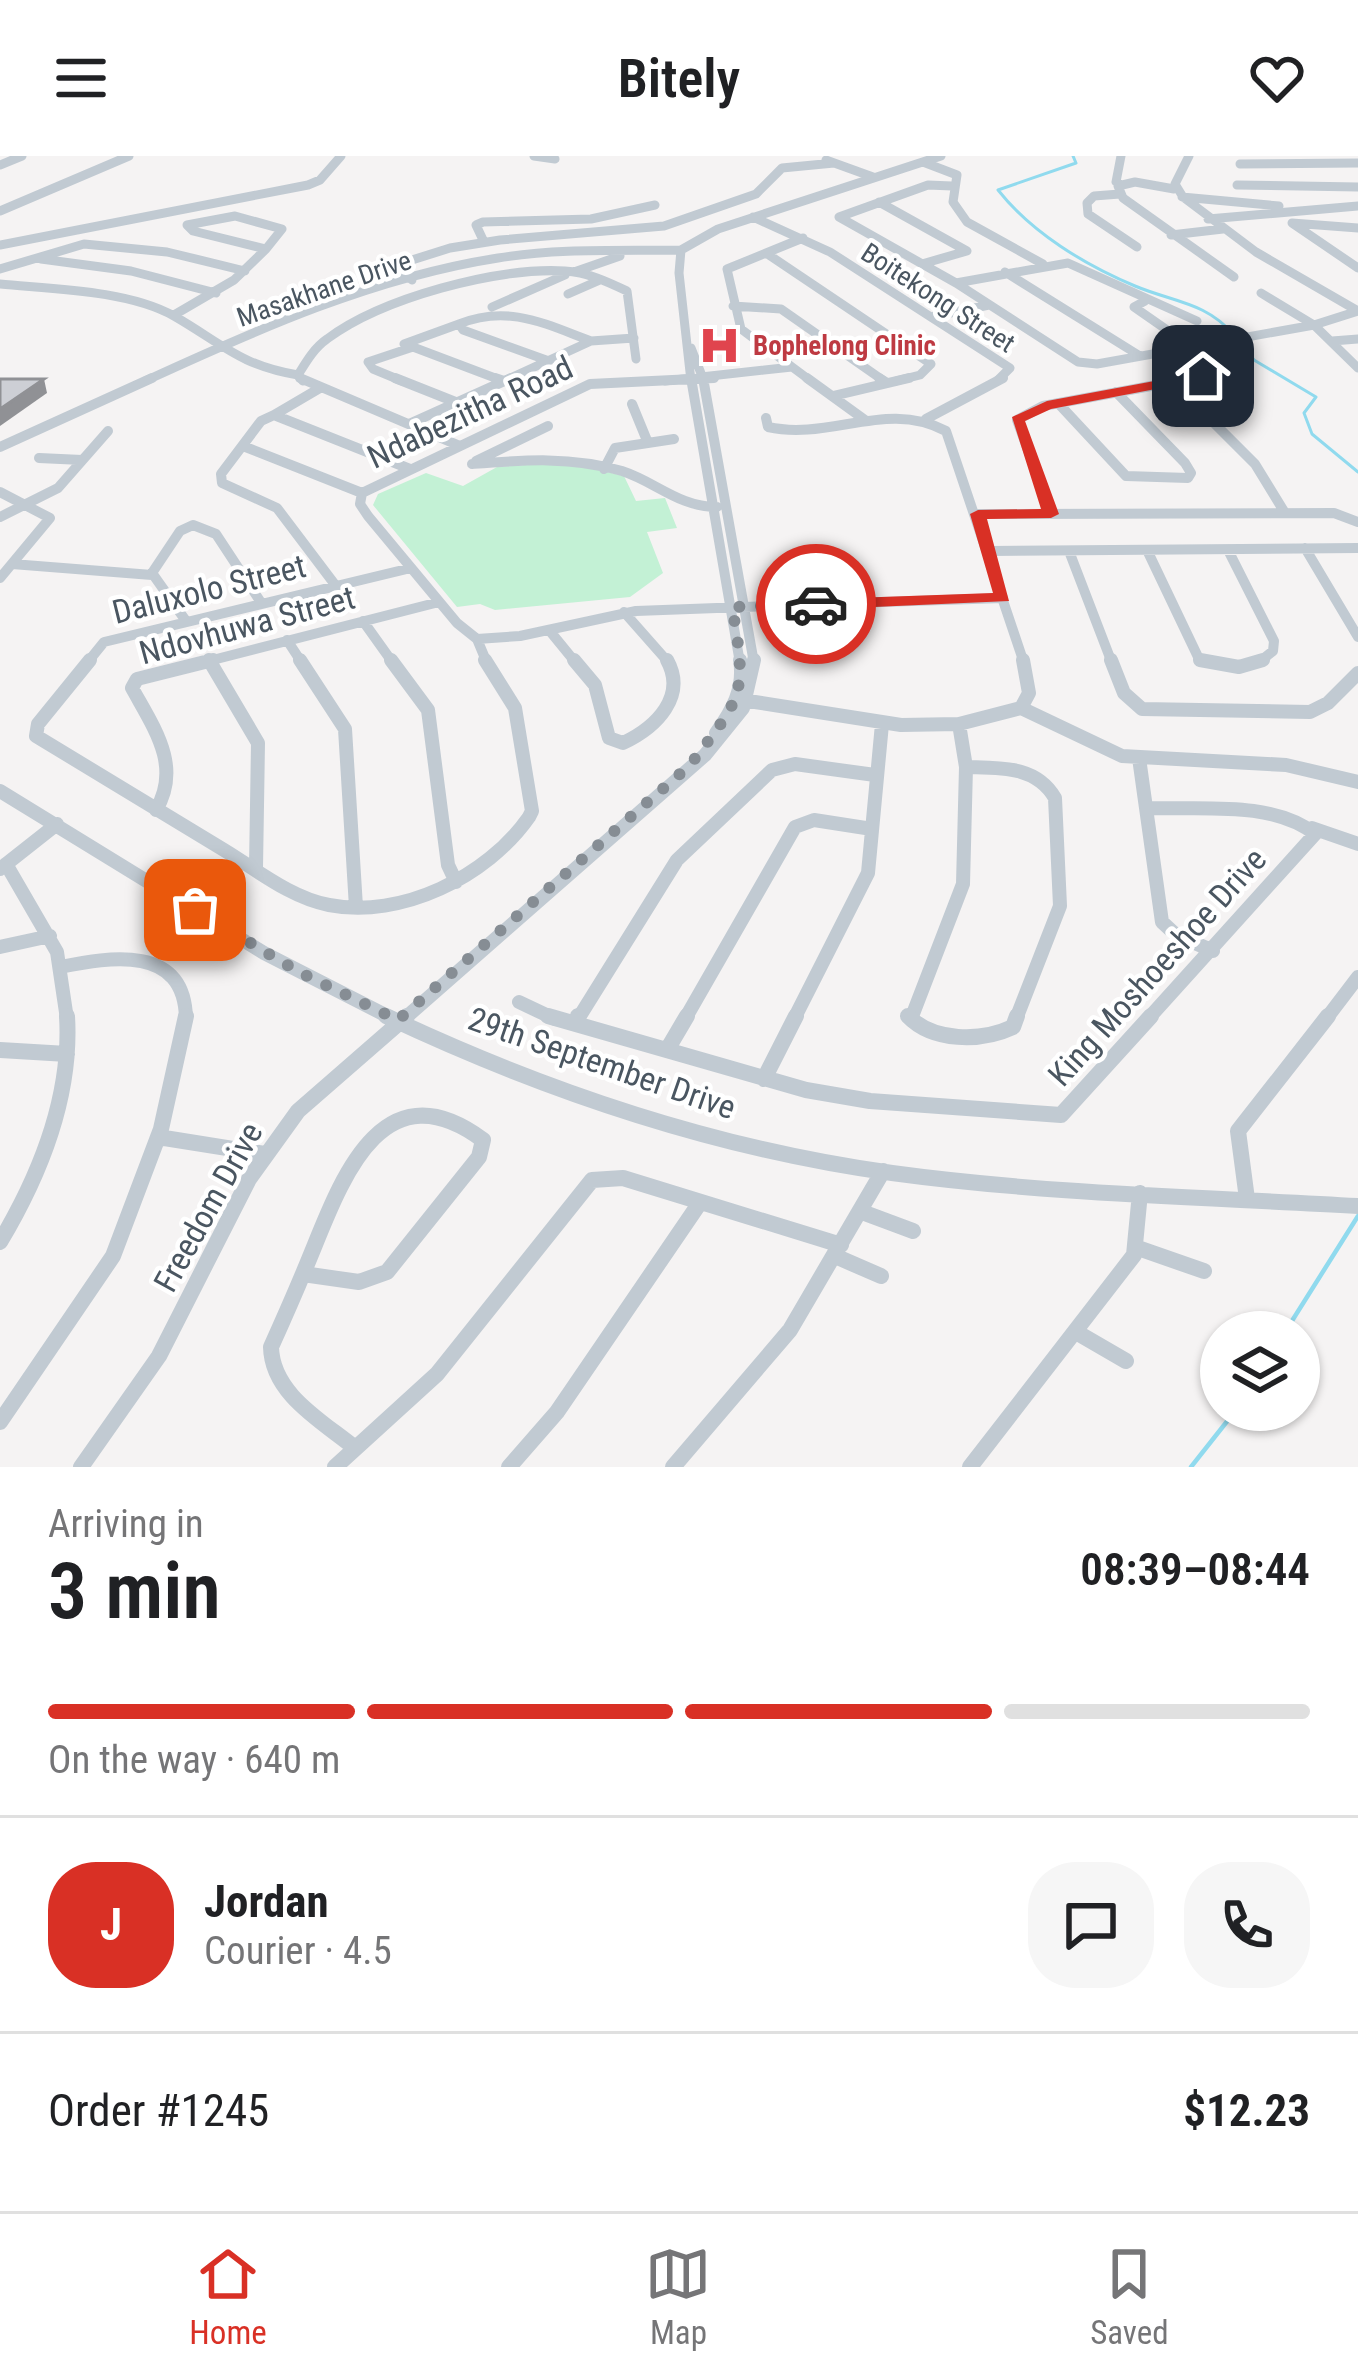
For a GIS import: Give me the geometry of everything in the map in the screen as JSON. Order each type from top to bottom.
[{"type":"street","points":[[0,165],[22,156]]},
{"type":"street","points":[[0,211],[129,156]]},
{"type":"street","points":[[0,245],[302,187],[320,180],[341,156]]},
{"type":"street","points":[[534,156],[556,159]]},
{"type":"street","points":[[815,156],[874,178]]},
{"type":"street","points":[[937,156],[710,232],[681,250],[679,273],[717,507],[755,662],[743,700],[882,724],[959,724],[1021,708],[1102,748],[1139,758],[1286,765],[1358,782]]},
{"type":"street","points":[[1120,156],[1116,182],[1120,189],[1171,235],[1234,277]]},
{"type":"street","points":[[1177,193],[1189,156]]},
{"type":"street","points":[[1240,169],[1340,158],[1357,175]]},
{"type":"street","points":[[922,162],[955,173],[956,209],[967,222],[1038,265]]},
{"type":"street","points":[[412,280],[393,266],[484,242],[664,226],[756,194],[782,168],[834,163]]},
{"type":"street","points":[[1225,198],[1240,169]]},
{"type":"street","points":[[1240,169],[1357,175]]},
{"type":"street","points":[[1240,169],[1357,175]]},
{"type":"street","points":[[952,186],[928,185],[839,217],[956,283],[1078,362],[1140,356],[1314,325],[1358,311]]},
{"type":"street","points":[[1137,247],[1088,214],[1087,203],[1094,196],[1120,189],[1302,209]]},
{"type":"street","points":[[1177,193],[1223,229],[1358,311]]},
{"type":"street","points":[[879,202],[967,251],[922,264]]},
{"type":"street","points":[[484,242],[476,224],[483,222],[583,219],[655,205]]},
{"type":"street","points":[[1208,219],[1358,206]]},
{"type":"street","points":[[174,315],[245,271],[266,249],[282,227],[235,216],[186,226],[266,249]]},
{"type":"street","name":"Boitekong Street","points":[[753,217],[803,238],[1012,372],[926,419]]},
{"type":"street","points":[[575,234],[583,219]]},
{"type":"street","points":[[1358,228],[1292,223],[1358,268]]},
{"type":"street","points":[[1171,235],[1223,229]]},
{"type":"street","points":[[547,236],[550,253]]},
{"type":"street","points":[[803,238],[725,270],[739,327],[865,420]]},
{"type":"street","points":[[0,269],[69,246],[92,244],[167,252],[245,271]]},
{"type":"street","name":"Masakhane Drive","points":[[0,447],[298,317],[412,280],[485,260],[550,253],[681,250]]},
{"type":"street","points":[[458,403],[368,366],[369,362],[572,272],[637,251]]},
{"type":"street","points":[[766,253],[931,364],[924,374],[833,396]]},
{"type":"street","points":[[41,259],[131,271],[216,293]]},
{"type":"street","points":[[956,283],[1038,265],[1070,264],[1197,321]]},
{"type":"street","points":[[298,375],[325,340],[385,311],[479,281],[572,272],[627,291],[636,359]]},
{"type":"street","points":[[1005,272],[1140,356]]},
{"type":"street","points":[[568,294],[600,280]]},
{"type":"street","points":[[0,284],[96,293],[174,315],[221,349],[263,370],[298,375],[460,446]]},
{"type":"street","points":[[1261,293],[1314,325],[1358,368]]},
{"type":"street","points":[[1145,301],[1134,307],[1190,346]]},
{"type":"street","points":[[931,317],[989,305]]},
{"type":"street","points":[[733,306],[781,308],[887,383]]},
{"type":"street","points":[[489,310],[506,310],[591,341]]},
{"type":"street","points":[[459,324],[463,330],[548,361]]},
{"type":"street","points":[[410,424],[591,341],[634,338]]},
{"type":"street","points":[[1332,341],[1358,339]]},
{"type":"street","points":[[401,348],[422,350],[504,381]]},
{"type":"street","points":[[1051,514],[1017,422],[1039,407],[1204,375],[1174,350]]},
{"type":"street","name":"Ndabezitha Road","points":[[477,639],[362,508],[362,493],[596,383],[697,379],[792,367]]},
{"type":"street","points":[[697,379],[739,607]]},
{"type":"street","points":[[1173,382],[1255,464],[1286,513]]},
{"type":"street","points":[[320,388],[263,419],[220,481],[277,508],[336,586]]},
{"type":"street","points":[[1058,403],[1126,476],[1188,478],[1188,467],[1116,392]]},
{"type":"street","points":[[632,404],[648,443]]},
{"type":"street","points":[[274,416],[410,469]]},
{"type":"street","points":[[766,418],[768,427],[777,430],[926,419],[950,437],[1030,677],[1021,708]]},
{"type":"street","points":[[508,423],[536,432]]},
{"type":"street","points":[[548,426],[472,464],[554,458],[624,472],[692,507],[717,507]]},
{"type":"street","points":[[0,517],[56,490],[108,431]]},
{"type":"street","points":[[604,469],[614,449],[674,440]]},
{"type":"street","points":[[243,446],[362,493]]},
{"type":"street","points":[[39,458],[82,460]]},
{"type":"street","points":[[0,492],[47,512],[50,519],[0,578]]},
{"type":"street","points":[[978,514],[1341,514],[1358,522]]},
{"type":"street","points":[[152,575],[180,531],[200,525],[216,534],[262,604]]},
{"type":"street","points":[[1305,548],[1358,638]]},
{"type":"street","points":[[989,551],[1358,548]]},
{"type":"street","points":[[1147,550],[1199,659],[1220,666],[1252,667],[1265,661],[1274,641],[1228,550]]},
{"type":"street","points":[[1069,551],[1124,693],[1142,709],[1310,712],[1328,703],[1358,673]]},
{"type":"street","points":[[12,564],[152,575],[186,621]]},
{"type":"street","name":"Daluxolo Street","points":[[411,568],[98,645],[35,733],[313,902],[356,907],[419,898],[456,882],[517,832],[533,806],[515,708],[477,639]]},
{"type":"street","points":[[477,639],[549,630],[624,612],[826,604],[837,598],[851,603],[1003,598]]},
{"type":"street","name":"Ndovhuwa Street","points":[[156,810],[168,779],[166,750],[132,685],[146,675],[440,602]]},
{"type":"street","points":[[549,630],[595,686],[610,740],[626,742],[671,704],[680,682],[675,669],[624,612]]},
{"type":"street","points":[[363,622],[428,710],[448,865],[456,882]]},
{"type":"street","points":[[286,640],[345,729],[356,907]]},
{"type":"street","points":[[209,659],[258,743],[256,868]]},
{"type":"street","name":"Freedom Drive","points":[[82,1467],[179,1324],[265,1154],[311,1098],[690,765],[743,700]]},
{"type":"street","points":[[764,1079],[863,889],[882,724]]},
{"type":"street","points":[[959,724],[966,766],[964,884],[908,1016],[922,1031],[995,1037],[1013,1027],[1060,906],[1055,798],[1050,786],[1032,775],[966,766]]},
{"type":"street","points":[[1139,758],[1162,922],[1175,934],[1214,951]]},
{"type":"street","points":[[577,1022],[579,1010],[676,860],[772,770],[795,764],[875,776]]},
{"type":"street","name":"29th September Drive","points":[[0,790],[269,956],[398,1020],[676,1126],[738,1144],[883,1171],[1358,1206]]},
{"type":"street","name":"King Moshoeshoe Drive","points":[[519,1002],[553,1018],[764,1079],[870,1101],[1061,1115],[1315,834],[1312,828],[1278,816],[1147,808]]},
{"type":"street","points":[[667,1050],[794,827],[814,820],[872,829]]},
{"type":"street","points":[[0,1242],[33,1181],[58,1106],[67,1054],[61,967],[50,936],[3,866],[57,824]]},
{"type":"street","points":[[1312,828],[1358,844]]},
{"type":"street","points":[[0,947],[50,936]]},
{"type":"street","points":[[0,1422],[112,1257],[158,1137],[187,1015],[179,986],[155,965],[136,958],[61,967]]},
{"type":"street","points":[[1246,1199],[1238,1131],[1358,977]]},
{"type":"street","points":[[0,1050],[67,1054]]},
{"type":"street","points":[[303,1274],[359,1282],[387,1272],[479,1157],[483,1140],[426,1115],[406,1115],[390,1122],[352,1160],[303,1274],[272,1347],[271,1369],[355,1448]]},
{"type":"street","points":[[158,1137],[265,1154]]},
{"type":"street","points":[[673,1467],[770,1357],[883,1171]]},
{"type":"street","points":[[335,1467],[437,1374],[586,1184],[607,1176],[838,1250],[881,1276]]},
{"type":"street","points":[[970,1467],[1138,1248],[1139,1193]]},
{"type":"street","points":[[509,1467],[557,1412],[699,1204]]},
{"type":"street","points":[[862,1212],[913,1231]]},
{"type":"street","points":[[1138,1248],[1204,1271]]},
{"type":"street","points":[[1076,1332],[1126,1361]]},
{"type":"green space","points":[[565,462],[624,476],[636,501],[665,498],[677,528],[647,532],[663,573],[630,597],[495,610],[480,604],[457,607],[373,505],[378,494],[426,473],[463,486],[497,467]]},
{"type":"building","points":[[0,379],[44,379],[0,409]]},
{"type":"waterway","points":[[1073,156],[1076,163],[998,190],[1043,234],[1079,258],[1135,286],[1200,309],[1234,335]]},
{"type":"waterway","points":[[1240,342],[1254,360],[1316,397],[1304,413],[1312,434],[1358,472]]},
{"type":"waterway","points":[[1298,1311],[1358,1216]]},
{"type":"waterway","points":[[1191,1467],[1219,1431]]},
{"type":"way so far","points":[[195,910],[269,956],[398,1020],[690,765],[714,736],[734,709],[741,685],[732,607],[816,604]]},
{"type":"place","name":"Bophelong Clinic","points":[[719,346]]},
{"type":"route","points":[[816,604],[837,598],[851,603],[1003,598],[978,514],[1051,514],[1017,420],[1047,405],[1203,376]]}]
